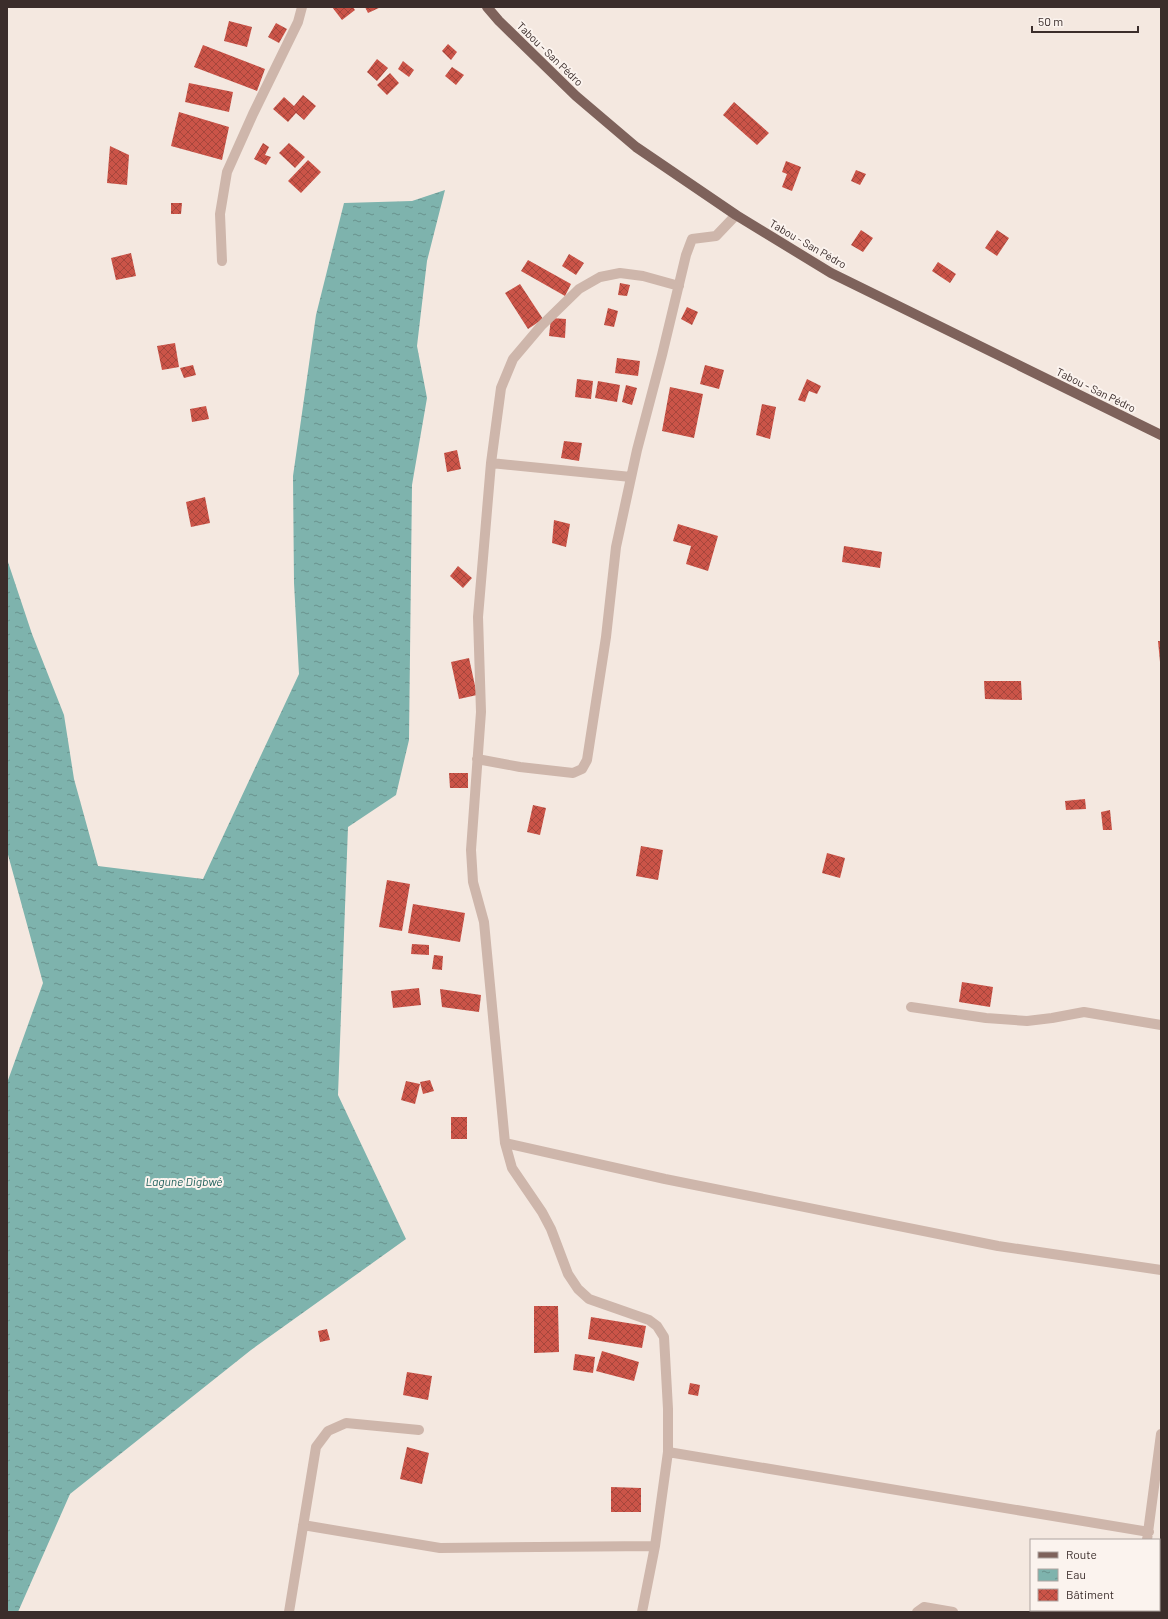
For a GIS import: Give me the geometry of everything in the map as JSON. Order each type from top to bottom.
[{"type":"main road","name":"Tabou - San Pédro","points":[[487,7],[499,21],[576,96],[630,142],[736,215],[831,273],[1161,435]]},
{"type":"street","points":[[222,261],[220,214],[226,172],[298,22],[302,7]]},
{"type":"street","points":[[477,759],[573,773],[582,769],[587,760],[606,637],[616,547],[631,477],[686,255],[692,239],[716,236],[736,215]]},
{"type":"street","points":[[642,1612],[656,1546],[668,1452],[668,1409],[664,1337],[657,1326],[649,1320],[589,1299],[578,1289],[568,1274],[551,1229],[542,1212],[512,1168],[505,1143],[484,922],[473,882],[470,850],[481,712],[478,617],[491,463],[501,388],[513,359],[541,326],[580,289],[600,277],[620,273],[643,276],[679,286]]},
{"type":"street","points":[[491,463],[631,477]]},
{"type":"street","points":[[911,1006],[986,1018],[1027,1021],[1084,1012],[1161,1025]]},
{"type":"street","points":[[505,1143],[665,1179],[998,1246],[1161,1270]]},
{"type":"street","points":[[289,1612],[316,1447],[328,1431],[346,1423],[419,1430]]},
{"type":"street","points":[[668,1452],[1148,1536],[1161,1434]]},
{"type":"street","points":[[303,1525],[440,1548],[656,1546]]},
{"type":"street","points":[[917,1612],[924,1607],[953,1612]]},
{"type":"water","name":"Lagune Digbwé","points":[[445,190],[427,261],[417,346],[427,398],[412,485],[409,740],[396,795],[348,827],[338,1095],[406,1239],[251,1350],[70,1494],[18,1612],[7,1612],[7,1083],[43,983],[7,851],[7,559],[32,634],[64,715],[74,779],[98,866],[203,879],[299,674],[294,583],[293,476],[316,315],[344,203],[412,201]]},
{"type":"building","points":[[332,7],[353,7],[355,10],[342,20]]},
{"type":"building","points":[[365,7],[381,7],[368,13]]},
{"type":"building","points":[[229,21],[252,27],[247,47],[224,41]]},
{"type":"building","points":[[276,23],[287,29],[279,43],[268,37]]},
{"type":"building","points":[[448,44],[457,52],[451,60],[442,51]]},
{"type":"building","points":[[203,45],[265,69],[257,91],[194,67]]},
{"type":"building","points":[[377,59],[388,68],[377,81],[367,72]]},
{"type":"building","points":[[403,61],[414,70],[409,77],[398,69]]},
{"type":"building","points":[[452,67],[464,75],[456,85],[445,76]]},
{"type":"building","points":[[390,73],[399,83],[387,95],[377,85]]},
{"type":"building","points":[[189,83],[233,92],[229,112],[185,102]]},
{"type":"building","points":[[303,95],[316,106],[304,120],[296,113],[288,122],[273,109],[284,97],[294,106]]},
{"type":"building","points":[[734,102],[769,133],[757,145],[723,115]]},
{"type":"building","points":[[179,112],[229,127],[222,160],[171,146]]},
{"type":"building","points":[[263,143],[269,147],[265,155],[271,157],[266,165],[254,159]]},
{"type":"building","points":[[289,143],[305,157],[295,168],[279,153]]},
{"type":"building","points":[[110,146],[129,155],[127,185],[107,183]]},
{"type":"building","points":[[308,160],[321,172],[301,193],[288,181]]},
{"type":"building","points":[[786,161],[801,167],[792,191],[782,187],[787,174],[782,172]]},
{"type":"building","points":[[856,170],[866,174],[860,185],[851,181]]},
{"type":"building","points":[[171,203],[182,203],[181,214],[171,214]]},
{"type":"building","points":[[861,230],[873,238],[863,252],[851,245]]},
{"type":"building","points":[[997,230],[1009,238],[997,256],[985,248]]},
{"type":"building","points":[[131,253],[136,276],[116,280],[111,258]]},
{"type":"building","points":[[569,254],[584,263],[576,275],[562,266]]},
{"type":"building","points":[[528,260],[571,284],[565,296],[521,271]]},
{"type":"building","points":[[938,262],[956,274],[950,283],[932,271]]},
{"type":"building","points":[[620,283],[630,285],[627,296],[618,295]]},
{"type":"building","points":[[520,284],[543,319],[528,329],[505,293]]},
{"type":"building","points":[[687,307],[698,312],[692,325],[681,319]]},
{"type":"building","points":[[608,308],[618,311],[614,327],[604,325]]},
{"type":"building","points":[[551,318],[566,319],[565,338],[549,336]]},
{"type":"building","points":[[175,343],[179,367],[162,370],[157,346]]},
{"type":"building","points":[[617,358],[640,361],[638,376],[615,373]]},
{"type":"building","points":[[193,365],[196,375],[184,378],[180,368]]},
{"type":"building","points":[[705,365],[724,370],[719,389],[700,384]]},
{"type":"building","points":[[577,379],[593,381],[591,399],[575,397]]},
{"type":"building","points":[[807,379],[821,386],[817,394],[809,391],[805,402],[798,400]]},
{"type":"building","points":[[598,381],[620,385],[617,402],[595,398]]},
{"type":"building","points":[[626,385],[637,388],[632,405],[622,402]]},
{"type":"building","points":[[670,387],[703,394],[694,438],[662,431]]},
{"type":"building","points":[[762,404],[776,407],[770,439],[756,435]]},
{"type":"building","points":[[206,406],[209,419],[192,422],[190,409]]},
{"type":"building","points":[[564,441],[582,443],[579,461],[561,458]]},
{"type":"building","points":[[457,450],[461,469],[447,472],[444,453]]},
{"type":"building","points":[[205,497],[210,523],[191,527],[186,502]]},
{"type":"building","points":[[554,520],[570,524],[566,547],[552,543]]},
{"type":"building","points":[[678,524],[718,536],[708,571],[686,564],[691,546],[673,541]]},
{"type":"building","points":[[844,546],[882,552],[880,568],[842,562]]},
{"type":"building","points":[[458,566],[472,578],[463,588],[450,576]]},
{"type":"building","points":[[1158,641],[1161,641],[1161,662],[1160,662]]},
{"type":"building","points":[[469,658],[477,695],[459,699],[451,662]]},
{"type":"building","points":[[984,681],[1021,681],[1022,700],[985,699]]},
{"type":"building","points":[[449,773],[468,773],[468,788],[450,788]]},
{"type":"building","points":[[1085,799],[1086,809],[1066,810],[1065,801]]},
{"type":"building","points":[[533,805],[546,808],[540,835],[527,832]]},
{"type":"building","points":[[1110,810],[1112,830],[1103,830],[1101,812]]},
{"type":"building","points":[[641,846],[663,850],[658,880],[636,876]]},
{"type":"building","points":[[827,853],[845,858],[840,878],[822,873]]},
{"type":"building","points":[[387,880],[410,884],[402,931],[379,927]]},
{"type":"building","points":[[413,904],[465,913],[460,942],[408,933]]},
{"type":"building","points":[[412,944],[429,945],[429,955],[411,954]]},
{"type":"building","points":[[434,955],[443,956],[442,970],[432,969]]},
{"type":"building","points":[[962,982],[993,987],[990,1007],[959,1002]]},
{"type":"building","points":[[419,988],[421,1005],[393,1008],[391,991]]},
{"type":"building","points":[[440,989],[481,995],[479,1012],[442,1007]]},
{"type":"building","points":[[430,1080],[434,1091],[423,1094],[420,1082]]},
{"type":"building","points":[[406,1081],[420,1084],[415,1104],[401,1100]]},
{"type":"building","points":[[451,1117],[467,1117],[467,1139],[451,1139]]},
{"type":"building","points":[[534,1306],[558,1306],[559,1352],[534,1353]]},
{"type":"building","points":[[591,1317],[646,1326],[642,1348],[588,1339]]},
{"type":"building","points":[[327,1329],[330,1340],[320,1342],[318,1331]]},
{"type":"building","points":[[602,1351],[639,1362],[634,1381],[596,1371]]},
{"type":"building","points":[[575,1354],[595,1357],[593,1373],[573,1370]]},
{"type":"building","points":[[407,1372],[432,1376],[428,1400],[403,1395]]},
{"type":"building","points":[[690,1383],[700,1385],[698,1396],[688,1394]]},
{"type":"building","points":[[407,1447],[429,1453],[422,1484],[400,1479]]},
{"type":"building","points":[[611,1487],[641,1488],[641,1512],[611,1512]]}]
